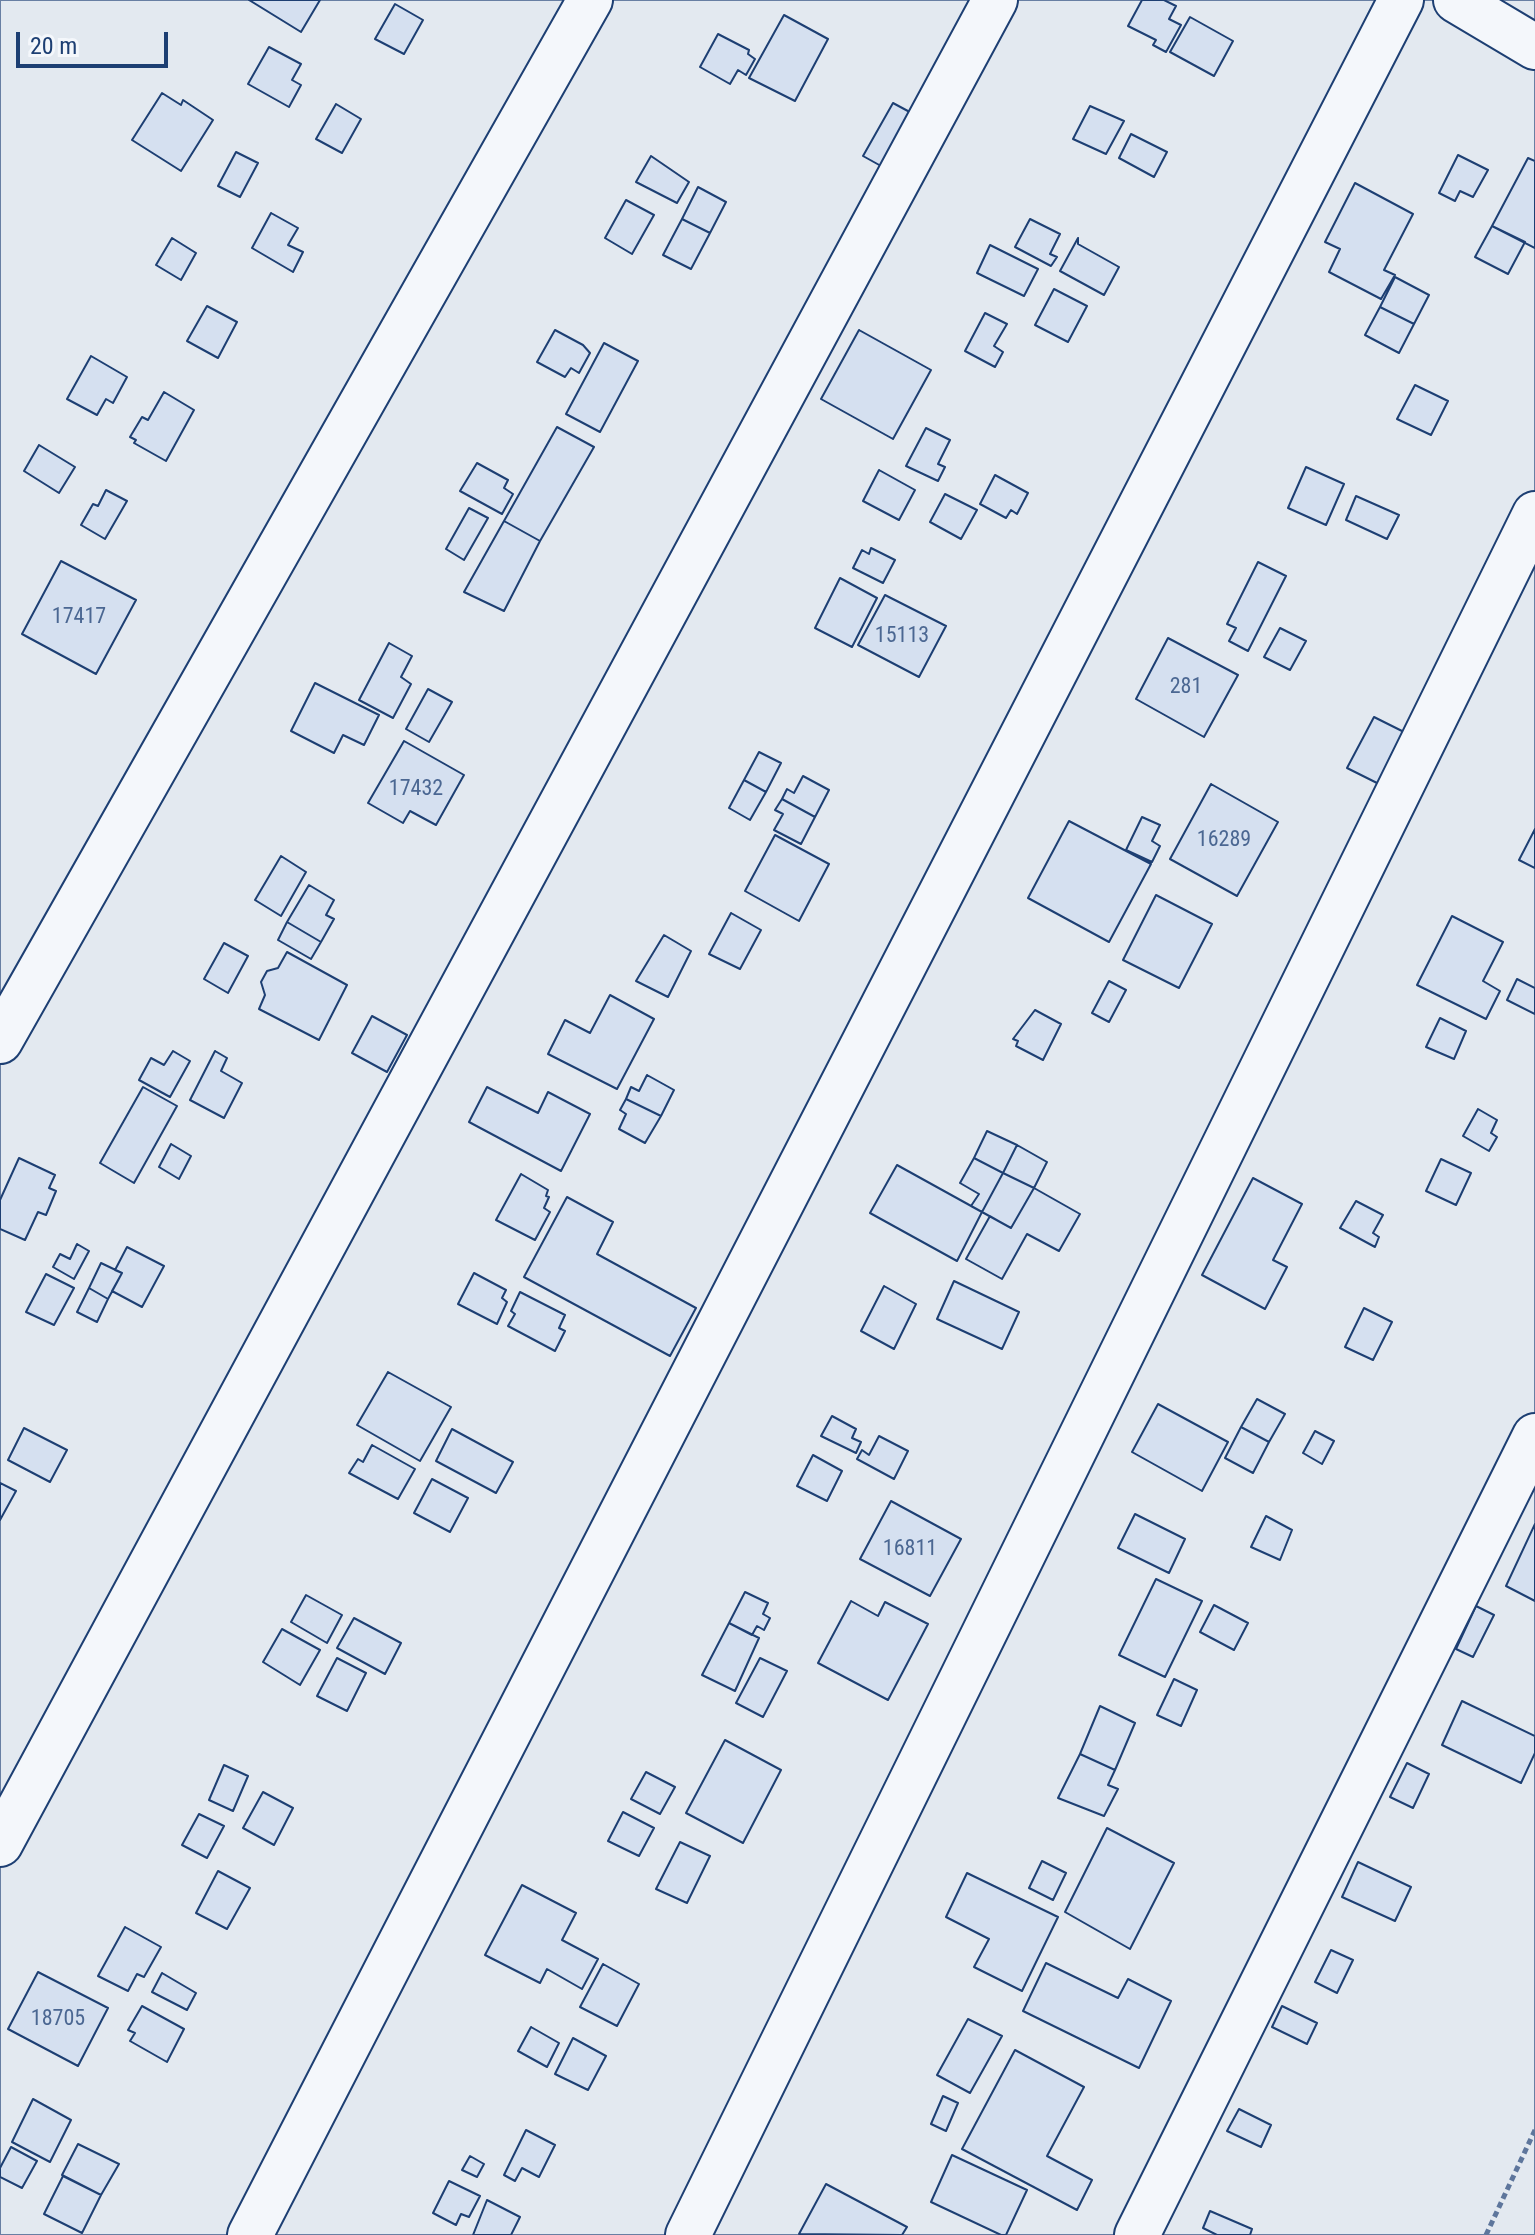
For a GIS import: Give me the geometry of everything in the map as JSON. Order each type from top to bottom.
[{"type":"street","points":[[0,1041],[590,0]]},
{"type":"street","points":[[0,1844],[995,0]]},
{"type":"street","points":[[250,2235],[1401,0]]},
{"type":"street","points":[[1456,0],[1535,47]]},
{"type":"street","points":[[688,2235],[1535,514]]},
{"type":"street","points":[[1137,2235],[1535,1436]]},
{"type":"path","points":[[1486,2235],[1535,2130]]},
{"type":"shaded area","points":[[0,0],[1535,0],[1535,2235],[0,2235]]},
{"type":"building","points":[[249,0],[320,0],[301,32]]},
{"type":"building","points":[[1142,0],[1164,0],[1176,6],[1169,19],[1181,25],[1166,52],[1153,45],[1156,40],[1128,26]]},
{"type":"building","points":[[395,4],[423,20],[404,54],[375,39]]},
{"type":"building","points":[[784,15],[828,39],[795,101],[749,78]]},
{"type":"building","points":[[1190,17],[1233,41],[1214,76],[1170,52]]},
{"type":"building","points":[[718,34],[749,50],[748,54],[755,59],[746,75],[738,70],[730,84],[700,67]]},
{"type":"building","points":[[269,47],[301,64],[292,80],[301,85],[289,107],[248,84]]},
{"type":"building","points":[[162,93],[181,105],[183,100],[213,120],[181,171],[132,140]]},
{"type":"building","points":[[893,103],[919,117],[890,171],[863,156]]},
{"type":"building","points":[[336,104],[361,119],[342,153],[316,139]]},
{"type":"building","points":[[1090,106],[1124,121],[1106,154],[1073,139]]},
{"type":"building","points":[[1131,134],[1167,152],[1154,177],[1119,158]]},
{"type":"building","points":[[236,152],[258,163],[240,197],[218,186]]},
{"type":"building","points":[[1458,155],[1488,170],[1473,197],[1460,191],[1455,201],[1439,193]]},
{"type":"building","points":[[651,156],[689,182],[677,203],[636,182]]},
{"type":"building","points":[[1528,158],[1535,161],[1535,248],[1492,226]]},
{"type":"building","points":[[1355,183],[1413,214],[1384,270],[1395,275],[1381,299],[1329,272],[1340,249],[1325,242]]},
{"type":"building","points":[[698,187],[726,202],[710,233],[682,219]]},
{"type":"building","points":[[626,200],[654,215],[632,254],[605,238]]},
{"type":"building","points":[[271,213],[298,228],[288,245],[303,252],[293,272],[252,248]]},
{"type":"building","points":[[682,219],[710,233],[691,269],[663,255]]},
{"type":"building","points":[[1030,219],[1060,234],[1050,254],[1057,257],[1051,266],[1015,247]]},
{"type":"building","points":[[1492,226],[1525,242],[1508,274],[1475,257]]},
{"type":"building","points":[[172,238],[196,253],[181,280],[156,265]]},
{"type":"building","points":[[1078,238],[1078,244],[1119,267],[1104,295],[1060,271]]},
{"type":"building","points":[[990,245],[1038,269],[1024,296],[977,273]]},
{"type":"building","points":[[1395,277],[1429,295],[1414,324],[1380,307]]},
{"type":"building","points":[[1054,289],[1087,306],[1068,342],[1035,325]]},
{"type":"building","points":[[207,306],[237,322],[218,358],[187,341]]},
{"type":"building","points":[[1380,307],[1414,324],[1399,353],[1365,335]]},
{"type":"building","points":[[985,313],[1007,324],[994,346],[1003,352],[995,367],[965,351]]},
{"type":"building","points":[[555,330],[583,345],[590,353],[579,373],[571,368],[565,377],[537,362]]},
{"type":"building","points":[[859,330],[931,370],[893,439],[821,399]]},
{"type":"building","points":[[604,343],[638,361],[600,432],[566,414]]},
{"type":"building","points":[[91,356],[127,377],[113,403],[106,399],[97,415],[67,399]]},
{"type":"building","points":[[1415,385],[1448,401],[1431,435],[1397,419]]},
{"type":"building","points":[[164,392],[194,410],[166,461],[134,443],[136,440],[130,437],[142,417],[148,420]]},
{"type":"building","points":[[557,427],[594,447],[540,541],[504,521]]},
{"type":"building","points":[[926,428],[950,440],[938,464],[945,467],[938,481],[906,466]]},
{"type":"building","points":[[39,445],[75,467],[59,493],[24,471]]},
{"type":"building","points":[[477,463],[508,480],[504,488],[513,494],[502,514],[460,491]]},
{"type":"building","points":[[1306,467],[1344,484],[1326,525],[1288,508]]},
{"type":"building","points":[[879,470],[915,490],[899,520],[863,501]]},
{"type":"building","points":[[995,475],[1028,493],[1017,514],[1011,510],[1006,518],[980,504]]},
{"type":"building","points":[[106,490],[127,501],[105,539],[81,525],[93,504],[98,506]]},
{"type":"building","points":[[945,494],[977,510],[961,539],[930,522]]},
{"type":"building","points":[[1356,496],[1399,515],[1387,539],[1346,520]]},
{"type":"building","points":[[469,508],[488,518],[464,560],[446,549]]},
{"type":"building","points":[[504,521],[540,541],[504,611],[464,592]]},
{"type":"building","points":[[871,548],[895,560],[883,583],[853,568],[862,550],[869,554]]},
{"type":"building","points":[[61,561],[136,600],[96,674],[22,634]]},
{"type":"building","points":[[1258,562],[1286,576],[1248,651],[1229,641],[1236,628],[1227,624]]},
{"type":"building","points":[[840,578],[877,598],[852,647],[815,628]]},
{"type":"building","points":[[885,595],[946,626],[919,677],[858,645]]},
{"type":"building","points":[[1280,628],[1306,641],[1290,670],[1264,657]]},
{"type":"building","points":[[1168,638],[1238,675],[1204,737],[1136,699]]},
{"type":"building","points":[[389,643],[412,656],[401,677],[411,684],[393,718],[359,700]]},
{"type":"building","points":[[315,683],[379,715],[364,745],[343,735],[334,753],[291,731]]},
{"type":"building","points":[[428,689],[452,702],[429,742],[406,729]]},
{"type":"building","points":[[1374,717],[1412,736],[1385,787],[1347,768]]},
{"type":"building","points":[[404,741],[464,775],[436,825],[410,811],[403,823],[368,803]]},
{"type":"building","points":[[759,752],[781,763],[766,792],[744,780]]},
{"type":"building","points":[[803,776],[829,790],[815,817],[782,799],[787,789],[794,793]]},
{"type":"building","points":[[744,780],[766,792],[750,820],[729,808]]},
{"type":"building","points":[[1211,784],[1278,822],[1237,896],[1170,859]]},
{"type":"building","points":[[782,799],[815,817],[801,844],[774,830],[783,814],[775,810]]},
{"type":"building","points":[[1142,817],[1160,825],[1152,841],[1160,846],[1152,862],[1126,850]]},
{"type":"building","points":[[1069,821],[1151,864],[1109,942],[1028,898]]},
{"type":"building","points":[[1535,829],[1535,868],[1519,860]]},
{"type":"building","points":[[775,835],[829,864],[799,921],[745,891]]},
{"type":"building","points":[[281,856],[306,872],[281,916],[255,900]]},
{"type":"building","points":[[309,885],[334,900],[326,915],[334,919],[321,942],[287,922]]},
{"type":"building","points":[[1156,895],[1212,924],[1179,988],[1123,960]]},
{"type":"building","points":[[731,913],[761,930],[740,969],[709,954]]},
{"type":"building","points":[[1452,916],[1503,942],[1483,981],[1500,991],[1486,1019],[1417,985]]},
{"type":"building","points":[[287,922],[321,942],[311,959],[278,940]]},
{"type":"building","points":[[664,935],[691,951],[668,997],[636,981]]},
{"type":"building","points":[[224,943],[248,956],[228,993],[204,979]]},
{"type":"building","points":[[287,952],[347,985],[319,1040],[259,1009],[265,995],[261,982],[267,971],[278,968]]},
{"type":"building","points":[[1517,979],[1535,988],[1535,1014],[1507,1000]]},
{"type":"building","points":[[1109,981],[1126,990],[1109,1022],[1092,1013]]},
{"type":"building","points":[[610,995],[654,1019],[617,1089],[548,1054],[565,1020],[590,1033]]},
{"type":"building","points":[[1035,1010],[1061,1024],[1043,1060],[1016,1046],[1018,1041],[1013,1039]]},
{"type":"building","points":[[372,1016],[407,1035],[387,1072],[352,1053]]},
{"type":"building","points":[[1440,1018],[1466,1031],[1454,1059],[1426,1047]]},
{"type":"building","points":[[173,1051],[190,1061],[170,1097],[139,1080],[151,1058],[164,1065]]},
{"type":"building","points":[[215,1051],[227,1058],[221,1071],[242,1083],[224,1118],[190,1100]]},
{"type":"building","points":[[647,1075],[674,1090],[661,1116],[626,1099],[631,1087],[639,1091]]},
{"type":"building","points":[[143,1087],[177,1106],[134,1183],[100,1163]]},
{"type":"building","points":[[487,1087],[538,1113],[548,1092],[590,1114],[561,1171],[469,1122]]},
{"type":"building","points":[[626,1099],[661,1116],[645,1143],[619,1129],[626,1114],[620,1110]]},
{"type":"building","points":[[1478,1109],[1497,1120],[1491,1133],[1497,1137],[1489,1151],[1463,1136]]},
{"type":"building","points":[[987,1131],[1017,1145],[1003,1173],[974,1158]]},
{"type":"building","points":[[171,1144],[191,1156],[179,1179],[159,1167]]},
{"type":"building","points":[[1017,1145],[1047,1162],[1034,1188],[1003,1173]]},
{"type":"building","points":[[19,1158],[55,1175],[49,1188],[56,1191],[46,1215],[38,1212],[25,1240],[0,1229],[0,1200]]},
{"type":"building","points":[[974,1158],[1003,1173],[982,1212],[971,1206],[979,1194],[960,1183]]},
{"type":"building","points":[[1441,1159],[1471,1173],[1456,1205],[1426,1191]]},
{"type":"building","points":[[897,1165],[982,1212],[957,1261],[870,1213]]},
{"type":"building","points":[[1003,1173],[1034,1188],[1011,1228],[982,1212]]},
{"type":"building","points":[[521,1174],[548,1190],[546,1196],[549,1197],[544,1208],[550,1212],[535,1240],[496,1220]]},
{"type":"building","points":[[1253,1178],[1302,1204],[1273,1260],[1287,1267],[1265,1309],[1202,1275]]},
{"type":"building","points":[[1034,1188],[1080,1214],[1059,1251],[1027,1234],[1002,1279],[966,1259],[990,1216],[1011,1228]]},
{"type":"building","points":[[567,1197],[613,1222],[597,1254],[696,1308],[670,1356],[524,1277]]},
{"type":"building","points":[[1356,1201],[1383,1215],[1373,1233],[1379,1237],[1375,1247],[1340,1228]]},
{"type":"building","points":[[77,1244],[89,1251],[74,1279],[53,1267],[60,1254],[70,1259]]},
{"type":"building","points":[[127,1247],[164,1266],[142,1307],[112,1291],[122,1273],[115,1270]]},
{"type":"building","points":[[101,1263],[122,1273],[108,1299],[89,1288]]},
{"type":"building","points":[[474,1273],[506,1290],[502,1298],[507,1302],[497,1324],[458,1304]]},
{"type":"building","points":[[46,1274],[74,1288],[54,1325],[26,1312]]},
{"type":"building","points":[[954,1281],[1019,1312],[1002,1349],[937,1319]]},
{"type":"building","points":[[884,1286],[916,1304],[894,1349],[861,1331]]},
{"type":"building","points":[[89,1288],[108,1299],[97,1322],[77,1312]]},
{"type":"building","points":[[520,1292],[565,1315],[559,1328],[565,1331],[555,1351],[508,1326],[515,1314],[511,1311]]},
{"type":"building","points":[[1364,1308],[1392,1322],[1373,1360],[1345,1347]]},
{"type":"building","points":[[388,1372],[451,1407],[420,1461],[357,1425]]},
{"type":"building","points":[[1257,1399],[1285,1414],[1269,1442],[1241,1427]]},
{"type":"building","points":[[1158,1404],[1228,1442],[1202,1491],[1132,1452]]},
{"type":"building","points":[[832,1416],[856,1429],[852,1438],[861,1442],[856,1453],[821,1436]]},
{"type":"building","points":[[1241,1427],[1269,1442],[1253,1473],[1225,1458]]},
{"type":"building","points":[[24,1428],[67,1450],[50,1482],[8,1460]]},
{"type":"building","points":[[452,1429],[513,1462],[496,1493],[436,1461]]},
{"type":"building","points":[[1315,1431],[1334,1441],[1322,1464],[1303,1453]]},
{"type":"building","points":[[879,1436],[908,1451],[894,1479],[857,1459],[862,1450],[869,1455]]},
{"type":"building","points":[[372,1445],[415,1469],[398,1499],[349,1473],[358,1459],[363,1462]]},
{"type":"building","points":[[813,1455],[842,1471],[827,1501],[797,1486]]},
{"type":"building","points":[[432,1479],[468,1498],[450,1532],[414,1513]]},
{"type":"building","points":[[0,1483],[16,1491],[0,1520]]},
{"type":"building","points":[[891,1501],[961,1539],[930,1596],[860,1559]]},
{"type":"building","points":[[1135,1514],[1185,1539],[1169,1573],[1118,1548]]},
{"type":"building","points":[[1266,1516],[1292,1530],[1280,1560],[1251,1547]]},
{"type":"building","points":[[1535,1524],[1535,1601],[1506,1586]]},
{"type":"building","points":[[1156,1579],[1202,1601],[1165,1677],[1119,1655]]},
{"type":"building","points":[[745,1592],[768,1603],[763,1614],[770,1618],[764,1630],[757,1626],[752,1635],[729,1623]]},
{"type":"building","points":[[306,1595],[342,1615],[327,1643],[291,1622]]},
{"type":"building","points":[[851,1601],[878,1616],[885,1602],[928,1624],[888,1700],[818,1663]]},
{"type":"building","points":[[1214,1605],[1248,1623],[1234,1650],[1200,1632]]},
{"type":"building","points":[[1476,1606],[1494,1615],[1473,1657],[1456,1649]]},
{"type":"building","points":[[354,1618],[401,1643],[385,1674],[337,1648]]},
{"type":"building","points":[[729,1623],[759,1638],[735,1691],[702,1675]]},
{"type":"building","points":[[282,1629],[320,1650],[300,1685],[263,1662]]},
{"type":"building","points":[[337,1658],[366,1673],[347,1711],[317,1696]]},
{"type":"building","points":[[760,1658],[787,1671],[763,1717],[736,1703]]},
{"type":"building","points":[[1174,1679],[1197,1690],[1181,1726],[1157,1715]]},
{"type":"building","points":[[1462,1701],[1535,1736],[1535,1753],[1521,1783],[1442,1745]]},
{"type":"building","points":[[1100,1706],[1135,1723],[1115,1770],[1080,1754]]},
{"type":"building","points":[[725,1740],[781,1770],[743,1843],[686,1813]]},
{"type":"building","points":[[1080,1754],[1115,1770],[1108,1785],[1118,1789],[1104,1816],[1058,1798]]},
{"type":"building","points":[[1407,1763],[1429,1774],[1413,1808],[1390,1797]]},
{"type":"building","points":[[224,1765],[248,1776],[233,1811],[209,1800]]},
{"type":"building","points":[[646,1772],[675,1787],[660,1814],[631,1799]]},
{"type":"building","points":[[263,1792],[293,1808],[274,1845],[243,1828]]},
{"type":"building","points":[[623,1812],[654,1828],[639,1856],[608,1841]]},
{"type":"building","points":[[199,1814],[224,1826],[207,1858],[182,1845]]},
{"type":"building","points":[[1107,1828],[1174,1863],[1130,1949],[1065,1912]]},
{"type":"building","points":[[680,1842],[710,1856],[687,1903],[656,1889]]},
{"type":"building","points":[[1042,1861],[1066,1873],[1053,1900],[1029,1888]]},
{"type":"building","points":[[1358,1862],[1411,1887],[1395,1921],[1342,1897]]},
{"type":"building","points":[[218,1871],[250,1888],[227,1929],[196,1913]]},
{"type":"building","points":[[967,1873],[1058,1917],[1022,1991],[974,1967],[989,1939],[946,1917]]},
{"type":"building","points":[[522,1885],[576,1913],[562,1940],[598,1959],[582,1989],[547,1969],[540,1983],[485,1955]]},
{"type":"building","points":[[125,1927],[161,1947],[144,1977],[137,1974],[128,1991],[98,1976]]},
{"type":"building","points":[[1331,1950],[1353,1960],[1337,1993],[1315,1982]]},
{"type":"building","points":[[1046,1963],[1118,1998],[1128,1979],[1171,2001],[1139,2068],[1023,2011]]},
{"type":"building","points":[[603,1964],[639,1984],[617,2026],[580,2007]]},
{"type":"building","points":[[38,1972],[108,2008],[78,2066],[8,2029]]},
{"type":"building","points":[[162,1973],[196,1993],[187,2010],[152,1992]]},
{"type":"building","points":[[142,2006],[184,2029],[167,2062],[130,2041],[135,2033],[128,2030]]},
{"type":"building","points":[[1282,2006],[1317,2023],[1307,2044],[1272,2027]]},
{"type":"building","points":[[968,2019],[1002,2036],[970,2093],[937,2075]]},
{"type":"building","points":[[531,2027],[559,2043],[547,2067],[518,2051]]},
{"type":"building","points":[[573,2038],[606,2056],[588,2090],[555,2074]]},
{"type":"building","points":[[1015,2050],[1084,2087],[1047,2156],[1092,2180],[1077,2210],[962,2149]]},
{"type":"building","points":[[943,2096],[958,2103],[946,2131],[931,2124]]},
{"type":"building","points":[[33,2099],[71,2120],[50,2162],[12,2142]]},
{"type":"building","points":[[1239,2109],[1271,2125],[1261,2147],[1227,2131]]},
{"type":"building","points":[[526,2130],[555,2145],[539,2177],[522,2168],[515,2181],[504,2175]]},
{"type":"building","points":[[78,2144],[119,2164],[101,2195],[62,2175]]},
{"type":"building","points":[[11,2147],[37,2161],[22,2188],[0,2177],[0,2168]]},
{"type":"building","points":[[952,2155],[1027,2190],[1006,2235],[931,2202]]},
{"type":"building","points":[[470,2156],[484,2164],[477,2177],[462,2170]]},
{"type":"building","points":[[63,2176],[101,2195],[82,2233],[44,2214]]},
{"type":"building","points":[[449,2181],[480,2196],[469,2217],[461,2214],[456,2225],[433,2213]]},
{"type":"building","points":[[826,2184],[907,2227],[902,2235],[799,2234]]},
{"type":"building","points":[[487,2200],[520,2217],[511,2235],[473,2235]]},
{"type":"building","points":[[1210,2211],[1252,2229],[1250,2235],[1217,2235],[1203,2228]]}]
